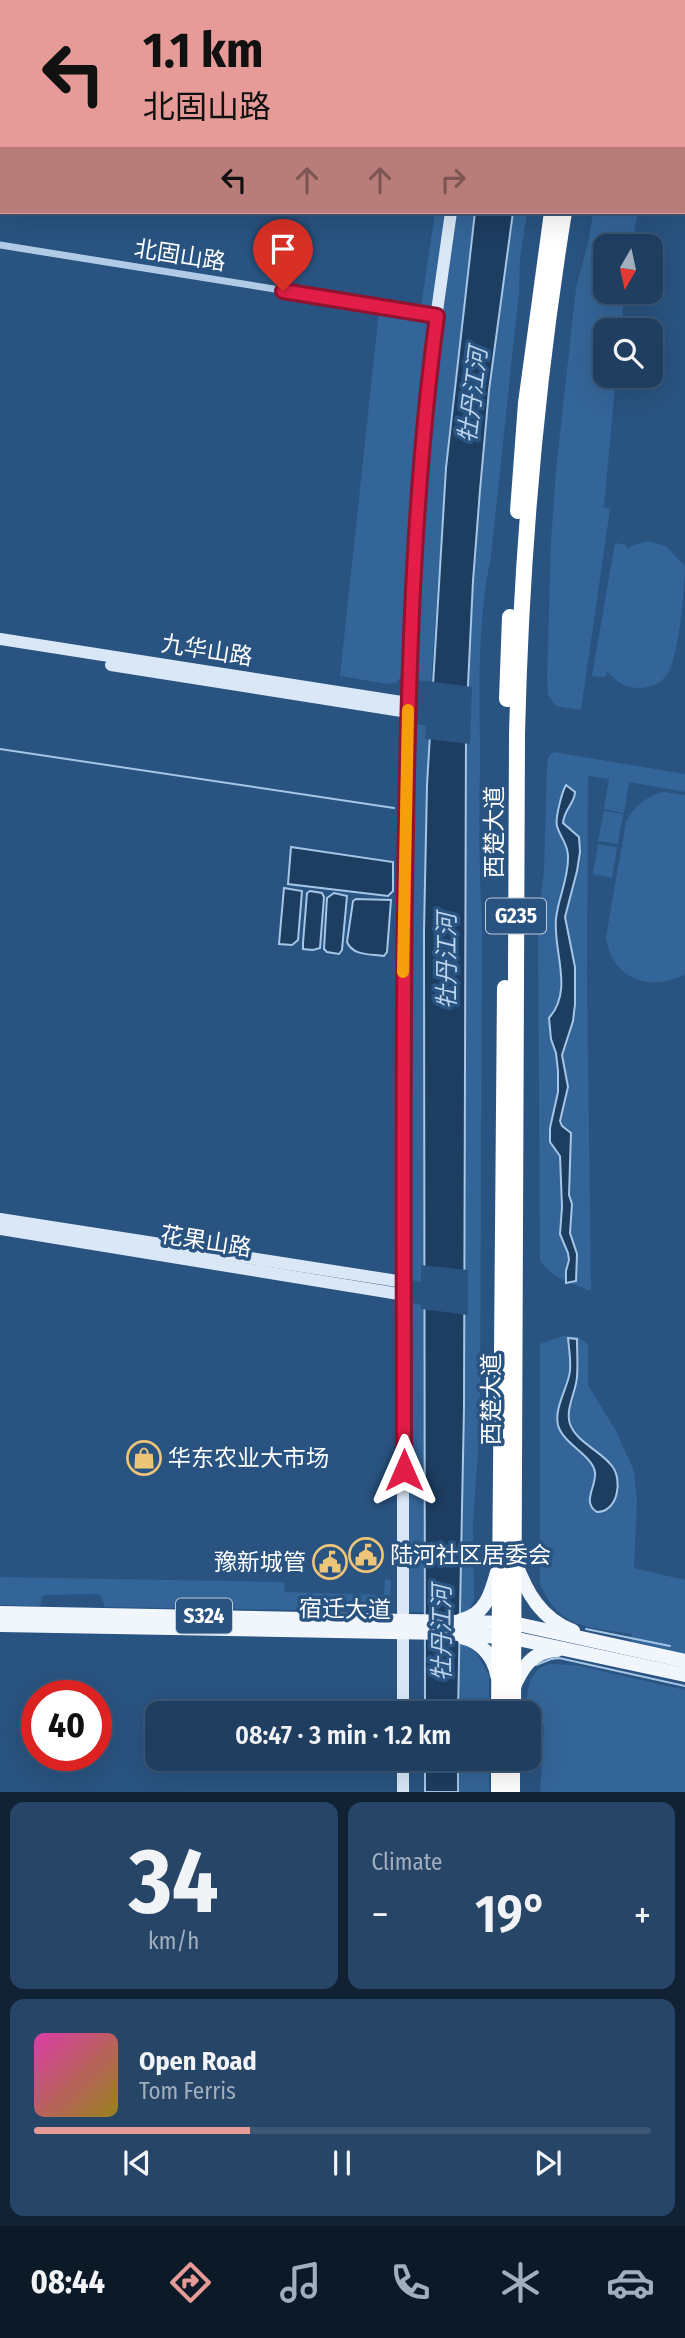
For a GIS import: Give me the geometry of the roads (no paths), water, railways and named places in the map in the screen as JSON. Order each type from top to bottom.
[{"type":"highway","name":"西楚大道","points":[[506,1689],[508,656],[526,403],[552,214]]},
{"type":"highway","name":"西楚大道","points":[[507,1557],[519,655],[523,573],[539,392],[564,214]]},
{"type":"highway","points":[[502,1701],[506,1689]]},
{"type":"highway","points":[[506,1689],[510,1701]]},
{"type":"highway","points":[[499,1771],[499,1792]]},
{"type":"highway","points":[[512,1771],[512,1792]]},
{"type":"main road","points":[[456,1621],[475,1615],[482,1609],[507,1557]]},
{"type":"main road","points":[[507,1557],[544,1613],[560,1626],[614,1646]]},
{"type":"main road","name":"宿迁大道","points":[[0,1613],[406,1626],[445,1633],[473,1628],[507,1630],[614,1646],[685,1661]]},
{"type":"main road","name":"宿迁大道","points":[[0,1625],[406,1626],[456,1621],[473,1628]]},
{"type":"main road","name":"宿迁大道","points":[[507,1630],[567,1649],[685,1675]]},
{"type":"main road","points":[[445,1633],[469,1639],[480,1646],[494,1662],[506,1689],[531,1658],[548,1650],[567,1649]]},
{"type":"street","points":[[403,1701],[406,1626],[403,978],[408,708],[415,532],[428,375],[451,214]]},
{"type":"street","name":"北固山路","points":[[0,245],[437,316]]},
{"type":"street","name":"九华山路","points":[[0,639],[408,708]]},
{"type":"street","name":"九华山路","points":[[0,648],[408,708]]},
{"type":"street","name":"花果山路","points":[[0,1219],[405,1289]]},
{"type":"street","name":"花果山路","points":[[0,1229],[405,1289]]},
{"type":"street","points":[[403,1771],[403,1792]]},
{"type":"water","name":"牡丹江河","points":[[475,214],[513,214],[489,390],[473,581],[466,727],[464,1407],[458,1701],[425,1701],[424,931],[427,785],[446,468]]},
{"type":"water","points":[[566,785],[575,792],[563,823],[579,837],[580,852],[565,917],[575,967],[575,1004],[573,1021],[562,1055],[568,1087],[560,1121],[571,1133],[570,1233],[577,1254],[576,1281],[566,1283],[569,1260],[560,1234],[560,1156],[550,1142],[550,1128],[558,1092],[558,1071],[549,1018],[556,1007],[561,983],[556,919],[568,856],[557,822]]},
{"type":"water","points":[[291,847],[393,862],[393,891],[388,896],[288,884]]},
{"type":"water","points":[[284,888],[302,891],[298,940],[292,945],[279,944]]},
{"type":"water","points":[[307,893],[322,893],[324,897],[320,948],[313,950],[303,949]]},
{"type":"water","points":[[334,893],[347,896],[342,950],[339,954],[324,949],[327,898]]},
{"type":"water","points":[[391,900],[387,952],[384,956],[358,952],[347,942],[353,901]]},
{"type":"water","points":[[568,1338],[577,1339],[577,1377],[569,1412],[570,1424],[583,1441],[612,1466],[617,1479],[617,1494],[610,1507],[604,1511],[597,1512],[590,1504],[595,1477],[593,1466],[565,1438],[558,1425],[558,1411],[570,1371]]},
{"type":"water","points":[[425,1771],[458,1771],[458,1792],[425,1792]]},
{"type":"waterway","points":[[0,749],[394,808]]},
{"type":"waterway","points":[[586,1629],[670,1646]]},
{"type":"waterway","points":[[536,1665],[559,1658],[685,1686]]},
{"type":"place","name":"华东农业大市场","points":[[144,1458]]},
{"type":"place","name":"陆河社区居委会","points":[[366,1555]]},
{"type":"place","name":"豫新城管","points":[[330,1562]]}]
